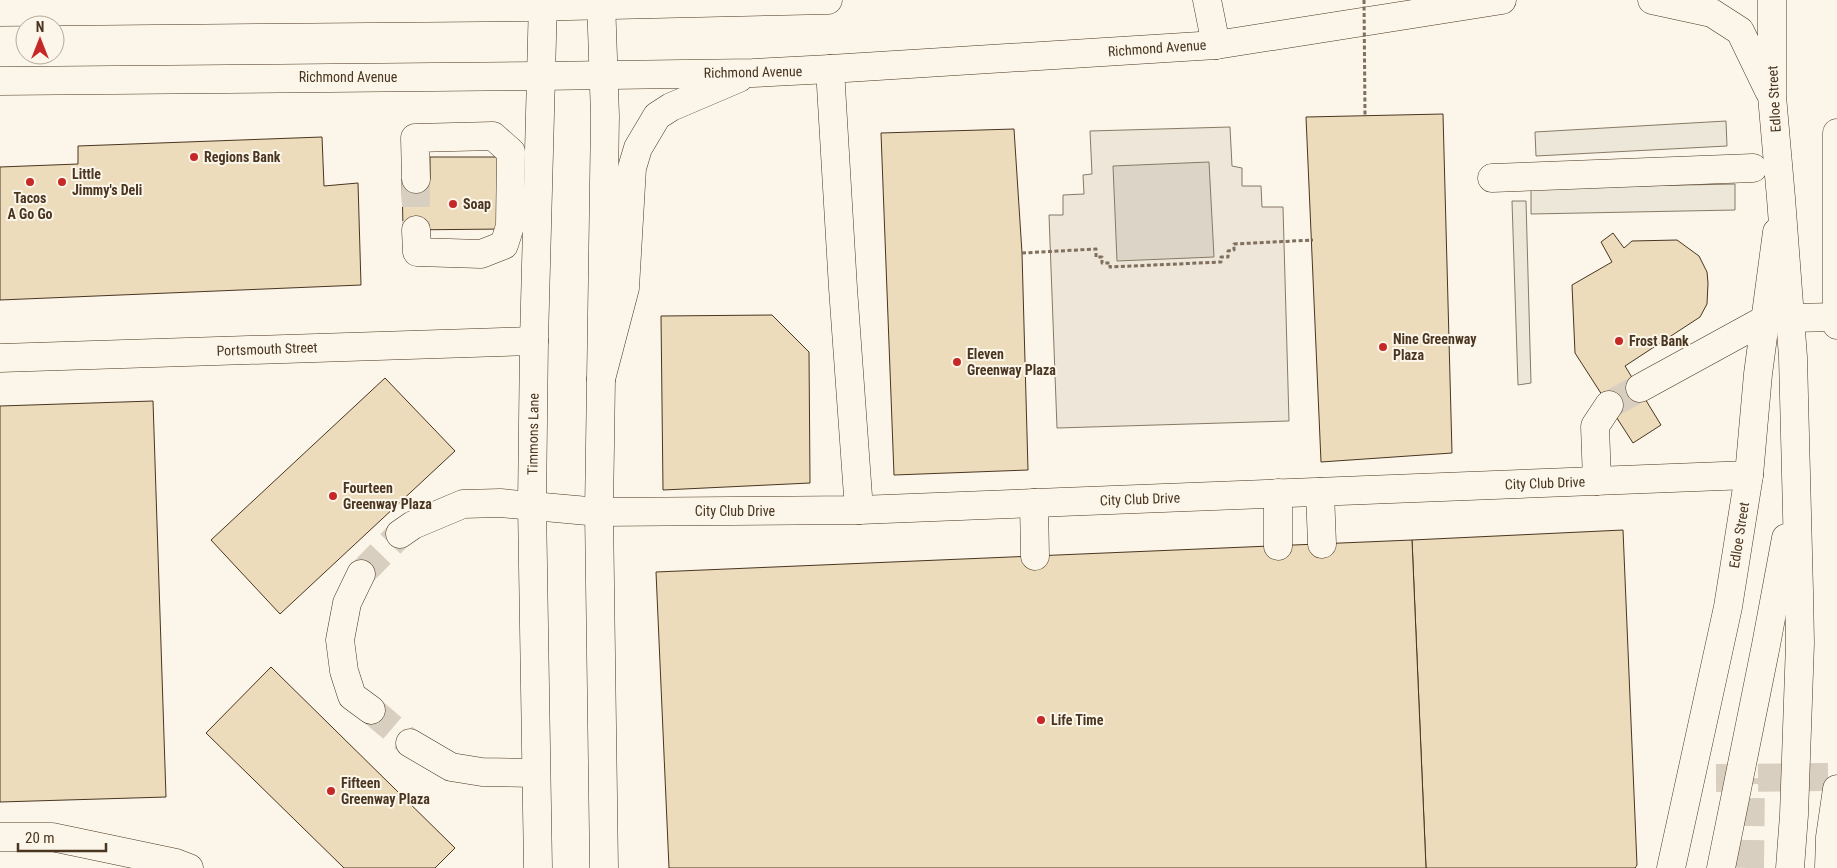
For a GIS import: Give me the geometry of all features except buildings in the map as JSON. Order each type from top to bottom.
[{"type":"main road","points":[[0,12],[147,5],[828,0]]},
{"type":"main road","points":[[1207,0],[1216,44]]},
{"type":"main road","name":"Richmond Avenue","points":[[0,81],[753,73],[830,69],[1216,44],[1502,0]]},
{"type":"main road","points":[[1652,0],[1712,13],[1740,31],[1772,96]]},
{"type":"main road","name":"Edloe Street","points":[[1671,868],[1703,781],[1749,475],[1758,374],[1778,319],[1781,198],[1772,96],[1772,0]]},
{"type":"main road","name":"Timmons Lane","points":[[538,868],[532,506],[534,341],[543,3]]},
{"type":"main road","points":[[601,3],[604,74],[599,512],[604,868]]},
{"type":"main road","points":[[830,69],[859,510]]},
{"type":"main road","points":[[601,379],[625,288],[632,168],[638,148],[657,116],[671,107],[753,73]]},
{"type":"main road","points":[[1837,133],[1837,325]]},
{"type":"main road","points":[[416,179],[415,138],[493,136],[511,152],[510,226],[504,245],[482,254],[417,252],[416,230]]},
{"type":"main road","points":[[1492,178],[1753,168]]},
{"type":"main road","points":[[1640,388],[1778,319],[1837,317]]},
{"type":"main road","name":"Edloe Street","points":[[1778,319],[1793,357],[1797,481],[1800,643],[1794,815],[1790,868]]},
{"type":"main road","name":"Portsmouth Street","points":[[0,358],[534,341]]},
{"type":"main road","points":[[1597,481],[1596,426],[1609,405]]},
{"type":"main road","name":"City Club Drive","points":[[400,534],[413,525],[463,504],[500,502],[599,512],[859,510],[1749,475]]},
{"type":"main road","points":[[1721,868],[1797,481]]},
{"type":"main road","points":[[1320,492],[1322,544]]},
{"type":"main road","points":[[1278,493],[1278,546]]},
{"type":"main road","points":[[1034,503],[1035,556]]},
{"type":"main road","points":[[361,574],[346,603],[340,640],[344,671],[352,696],[371,710]]},
{"type":"main road","points":[[410,743],[451,767],[482,772],[535,773]]},
{"type":"main road","points":[[1829,868],[1830,837],[1837,790]]},
{"type":"main road","points":[[0,837],[52,837],[176,863],[189,868]]},
{"type":"path","points":[[1364,0],[1365,115]]},
{"type":"path","points":[[1022,253],[1096,249],[1096,256],[1102,256],[1102,263],[1110,263],[1110,267],[1221,262],[1221,258],[1228,256],[1228,251],[1234,250],[1234,244],[1313,240]]},
{"type":"shaded area","points":[[1726,121],[1727,146],[1536,156],[1535,132]]},
{"type":"shaded area","points":[[1230,127],[1232,166],[1242,168],[1242,186],[1261,186],[1262,207],[1283,207],[1289,421],[1057,428],[1049,215],[1063,215],[1063,195],[1084,194],[1083,175],[1092,174],[1090,131]]},
{"type":"shaded area","points":[[1209,162],[1214,257],[1117,261],[1113,166]]},
{"type":"shaded area","points":[[1735,184],[1735,210],[1531,214],[1531,188]]},
{"type":"shaded area","points":[[1512,201],[1526,201],[1531,383],[1518,385]]},
{"type":"tunnel","points":[[416,179],[416,230]]},
{"type":"tunnel","points":[[1609,405],[1640,388]]},
{"type":"tunnel","points":[[361,574],[400,534]]},
{"type":"tunnel","points":[[371,710],[410,743]]},
{"type":"tunnel","points":[[1716,778],[1837,777]]},
{"type":"tunnel","points":[[1750,868],[1751,778]]},
{"type":"place","name":"Regions Bank","points":[[194,157]]},
{"type":"place","name":"Tacos A Go Go","points":[[30,182]]},
{"type":"place","name":"Little Jimmy's Deli","points":[[62,182]]},
{"type":"place","name":"Soap","points":[[453,204]]},
{"type":"place","name":"Frost Bank","points":[[1619,341]]},
{"type":"place","name":"Nine Greenway Plaza","points":[[1383,347]]},
{"type":"place","name":"Eleven Greenway Plaza","points":[[957,362]]},
{"type":"place","name":"Fourteen Greenway Plaza","points":[[333,496]]},
{"type":"place","name":"Life Time","points":[[1041,720]]},
{"type":"place","name":"Fifteen Greenway Plaza","points":[[331,791]]}]
